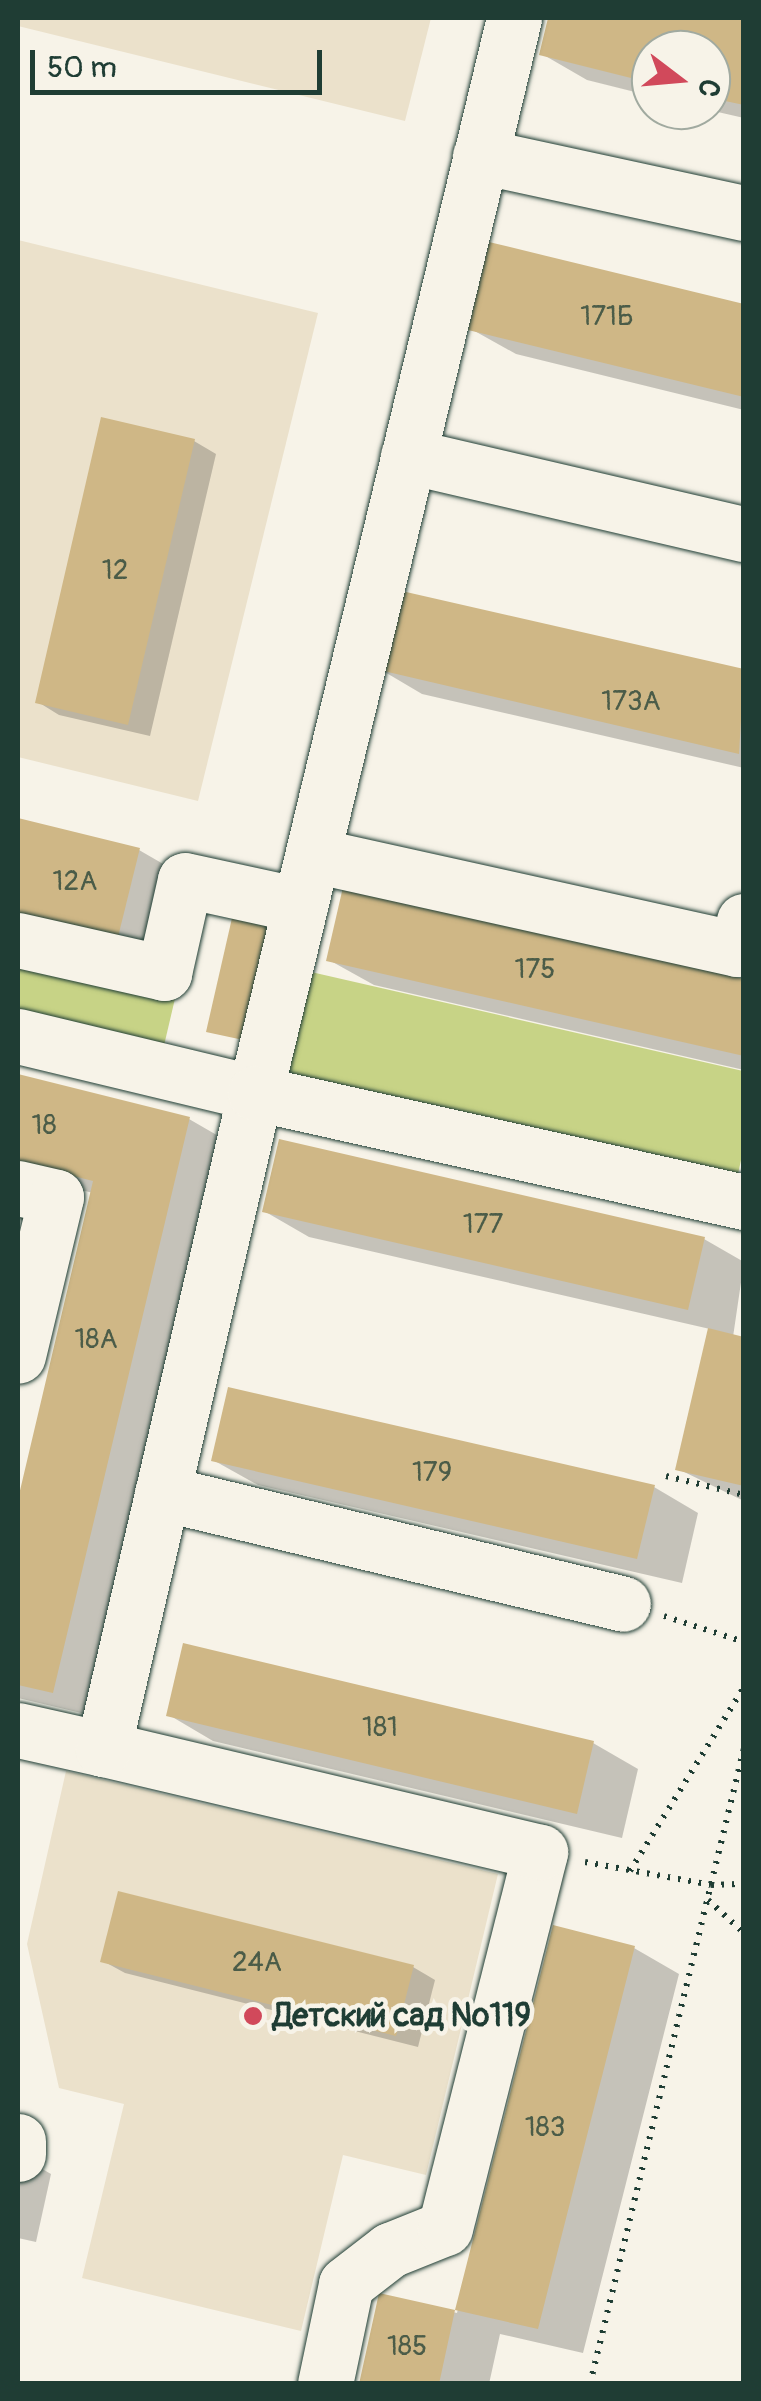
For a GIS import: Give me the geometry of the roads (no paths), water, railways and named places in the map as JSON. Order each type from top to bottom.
[{"type":"lane","points":[[103,1749],[255,1093],[514,18]]},
{"type":"lane","points":[[480,156],[744,213]]},
{"type":"lane","points":[[408,456],[744,534]]},
{"type":"lane","points":[[18,940],[164,974],[185,880],[306,880],[737,948],[744,921]]},
{"type":"lane","points":[[18,1036],[744,1202]]},
{"type":"lane","points":[[18,1188],[56,1198],[18,1355]]},
{"type":"lane","points":[[162,1493],[623,1604]]},
{"type":"lane","points":[[18,1730],[540,1852],[445,2228],[390,2250],[346,2284],[324,2384]]},
{"type":"lane","points":[[18,2141],[18,2154]]},
{"type":"place","name":"Детский сад №119","points":[[253,2016]]}]
